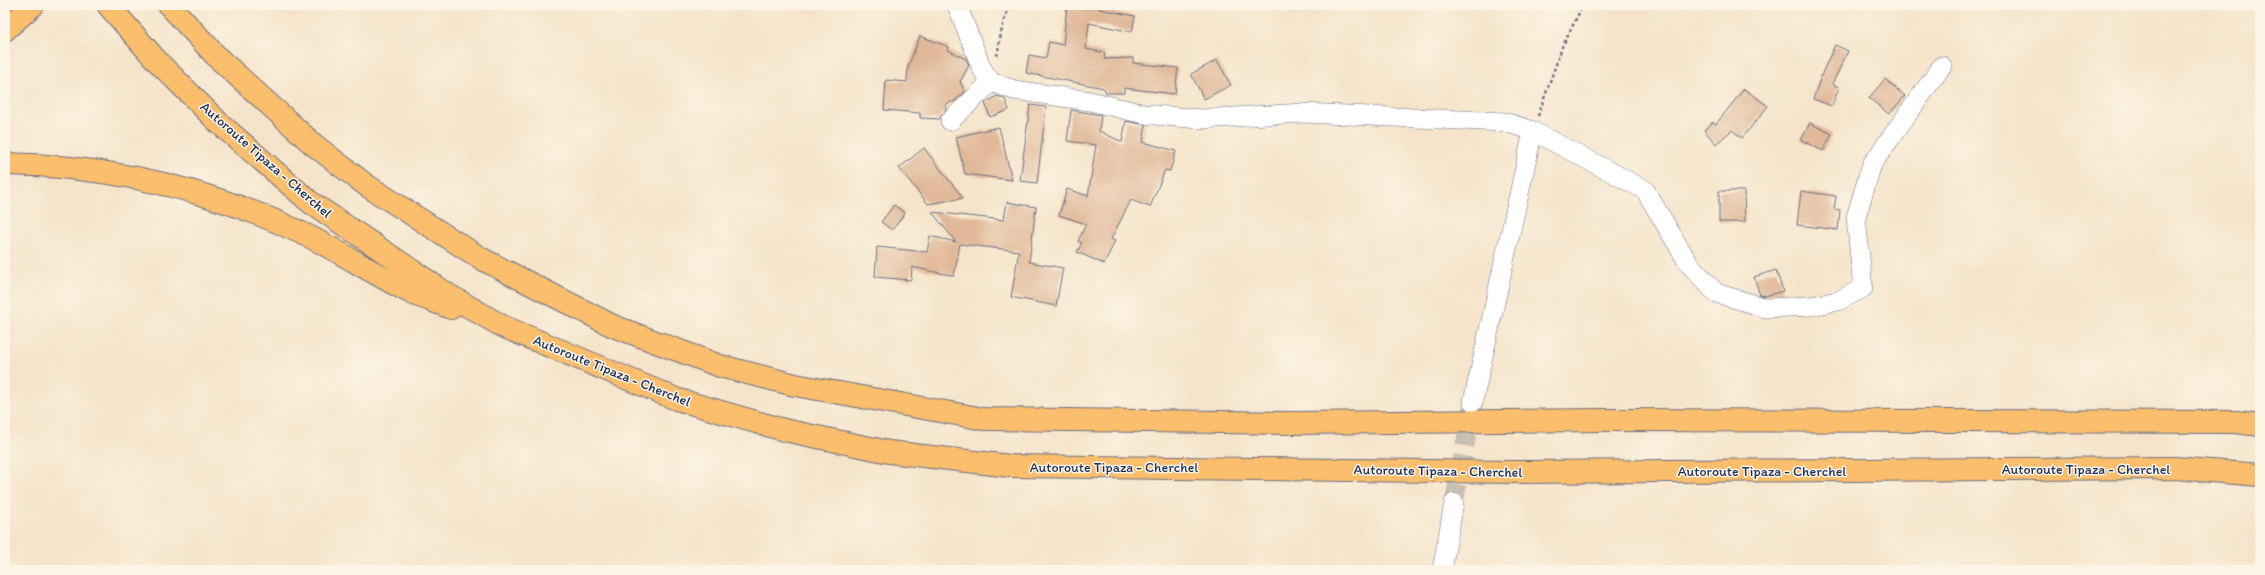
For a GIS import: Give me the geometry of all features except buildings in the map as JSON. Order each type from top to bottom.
[{"type":"highway","name":"Autoroute Tipaza - Cherchel","points":[[108,5],[158,61],[219,123],[310,202],[447,294],[502,326],[676,399],[784,430],[889,452],[1010,466],[1512,472],[2175,468],[2260,475]]},
{"type":"highway","points":[[169,5],[218,58],[314,144],[366,185],[482,259],[613,326],[720,366],[795,385],[984,419],[1293,423],[1607,420],[2228,422],[2260,425]]},
{"type":"highway","points":[[5,30],[31,8]]},
{"type":"highway","points":[[5,164],[44,165],[96,170],[150,179],[208,196],[260,214],[306,235],[415,294],[502,326]]},
{"type":"street","points":[[956,5],[982,69],[992,82],[1014,90],[1090,101],[1144,114],[1200,119],[1303,113],[1505,122],[1533,132],[1645,190],[1689,264],[1716,293],[1766,308],[1811,306],[1838,301],[1863,288],[1856,217],[1872,164],[1942,66]]},
{"type":"street","points":[[950,121],[992,82]]},
{"type":"street","points":[[1473,402],[1533,132]]},
{"type":"street","points":[[1442,570],[1454,503]]},
{"type":"path","points":[[992,82],[1002,28],[1009,5]]},
{"type":"path","points":[[1533,132],[1562,47],[1583,5]]},
{"type":"tunnel","points":[[1454,503],[1472,408]]}]
